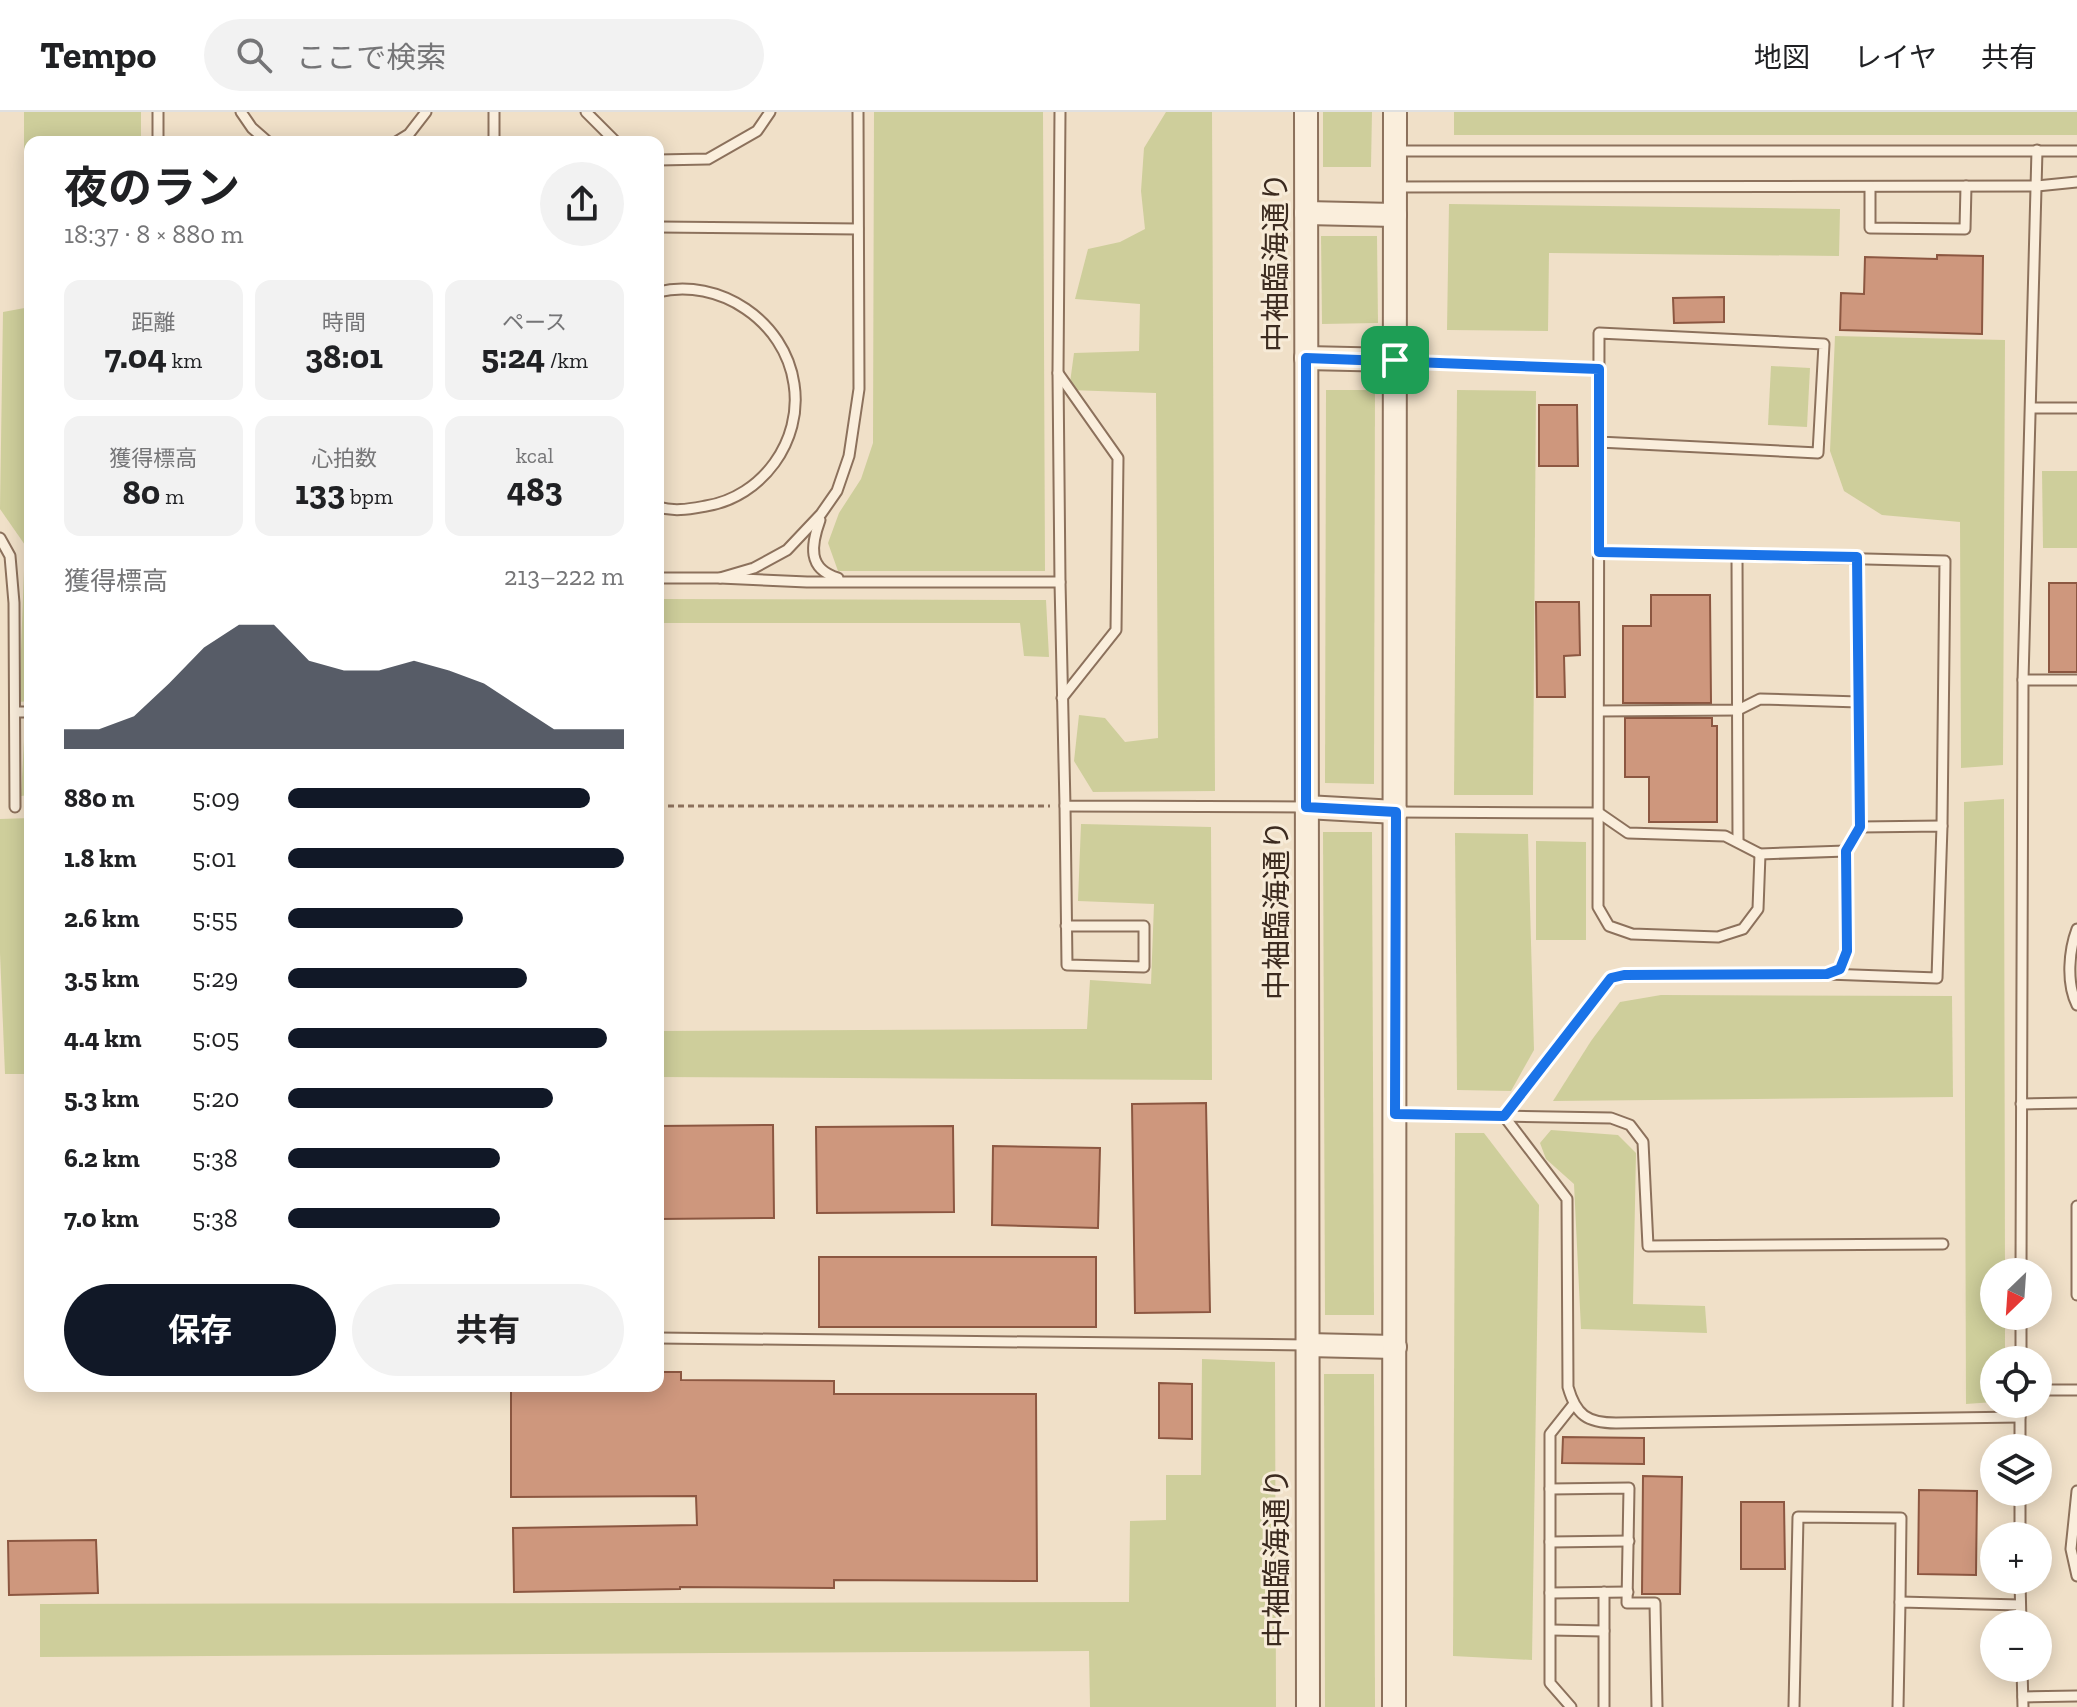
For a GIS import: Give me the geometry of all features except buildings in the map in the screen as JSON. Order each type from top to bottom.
[{"type":"street","name":"中袖臨海通り","points":[[1306,112],[1308,1707]]},
{"type":"street","points":[[1394,1707],[1395,112]]},
{"type":"street","points":[[1306,213],[1395,215]]},
{"type":"street","points":[[1306,358],[1395,360]]},
{"type":"street","points":[[1306,807],[1396,812]]},
{"type":"street","points":[[1307,1345],[1395,1347]]},
{"type":"lane","points":[[158,112],[158,136]]},
{"type":"lane","points":[[241,112],[261,136]]},
{"type":"lane","points":[[406,136],[426,112]]},
{"type":"lane","points":[[494,112],[494,136]]},
{"type":"lane","points":[[586,112],[610,136]]},
{"type":"lane","points":[[664,160],[708,159],[757,131],[770,112]]},
{"type":"lane","points":[[720,578],[754,568],[787,550],[821,514],[837,491],[849,456],[859,389],[858,112]]},
{"type":"lane","points":[[1060,112],[1058,373],[1060,582],[1065,806],[1066,926],[1067,965],[1144,967],[1144,926],[1066,926]]},
{"type":"lane","points":[[2021,1258],[2023,680],[2037,150]]},
{"type":"lane","points":[[1395,151],[2077,151]]},
{"type":"lane","points":[[1395,187],[2037,186],[2077,182]]},
{"type":"lane","points":[[1870,187],[1870,228],[1965,229],[1966,186]]},
{"type":"lane","points":[[664,227],[858,229]]},
{"type":"lane","points":[[664,290],[676,287],[715,292],[750,309],[782,347],[794,385],[793,423],[778,459],[761,481],[728,503],[672,511],[664,509]]},
{"type":"lane","points":[[1599,442],[1818,453],[1824,344],[1599,333],[1598,907],[1609,926],[1632,934],[1718,937],[1743,929],[1758,909],[1760,854]]},
{"type":"lane","points":[[1395,360],[1599,369]]},
{"type":"lane","points":[[1058,373],[1118,458],[1116,630],[1062,698]]},
{"type":"lane","points":[[2031,408],[2077,408]]},
{"type":"lane","points":[[821,514],[812,552],[816,566],[827,575],[849,582]]},
{"type":"lane","points":[[0,538],[10,556],[14,603],[15,807]]},
{"type":"lane","points":[[1504,1116],[1611,978],[1624,975],[1827,974],[1937,978],[1945,561],[1599,552]]},
{"type":"lane","points":[[1737,555],[1738,842]]},
{"type":"lane","points":[[1827,974],[1840,969],[1847,951],[1846,851],[1860,827],[1857,557]]},
{"type":"lane","points":[[664,578],[1060,582]]},
{"type":"lane","points":[[2023,680],[2077,680]]},
{"type":"lane","points":[[1599,711],[1738,710],[1760,699],[1859,702]]},
{"type":"lane","points":[[15,712],[24,712]]},
{"type":"lane","points":[[1065,806],[1306,807]]},
{"type":"lane","points":[[1396,812],[1599,813],[1628,833],[1725,836],[1760,854],[1846,851]]},
{"type":"lane","points":[[1860,827],[1942,826]]},
{"type":"lane","points":[[2077,929],[2071,944],[2071,993],[2077,1005]]},
{"type":"lane","points":[[2021,1104],[2077,1103]]},
{"type":"lane","points":[[1395,1114],[1611,1118],[1630,1125],[1643,1142],[1648,1246],[1943,1244]]},
{"type":"lane","points":[[1504,1116],[1567,1199],[1568,1387],[1573,1405],[1587,1418],[1601,1423],[1980,1418]]},
{"type":"lane","points":[[2077,1206],[2077,1295]]},
{"type":"lane","points":[[664,1338],[1307,1345]]},
{"type":"lane","points":[[2052,1390],[2077,1390]]},
{"type":"lane","points":[[1571,1707],[1550,1683],[1550,1434],[1573,1405]]},
{"type":"lane","points":[[1550,1489],[1629,1488],[1627,1603],[1655,1603],[1657,1707]]},
{"type":"lane","points":[[2077,1491],[2071,1549],[2077,1576]]},
{"type":"lane","points":[[1794,1707],[1798,1517],[1901,1518],[1898,1707]]},
{"type":"lane","points":[[1550,1542],[1629,1541]]},
{"type":"lane","points":[[1604,1592],[1604,1707]]},
{"type":"lane","points":[[1550,1593],[1628,1592]]},
{"type":"lane","points":[[2020,1594],[2020,1610]]},
{"type":"lane","points":[[1900,1602],[2020,1605]]},
{"type":"lane","points":[[1551,1630],[1604,1631]]},
{"type":"lane","points":[[2022,1682],[2023,1702],[2077,1696]]},
{"type":"path","points":[[664,806],[1065,806]]},
{"type":"green space","points":[[24,112],[141,112],[141,136],[24,136]]},
{"type":"green space","points":[[874,112],[1043,112],[1045,571],[838,571],[828,543],[839,513],[861,479],[873,443]]},
{"type":"green space","points":[[1166,112],[1212,112],[1215,791],[1093,792],[1074,761],[1079,715],[1105,718],[1125,742],[1158,738],[1156,393],[1069,390],[1074,353],[1139,351],[1140,304],[1075,299],[1088,249],[1120,242],[1145,229],[1141,191],[1144,148]]},
{"type":"green space","points":[[1323,112],[1372,112],[1371,167],[1323,167]]},
{"type":"green space","points":[[1454,112],[2077,112],[2077,135],[1454,135]]},
{"type":"green space","points":[[1449,204],[1840,209],[1839,256],[1549,253],[1548,331],[1447,330]]},
{"type":"green space","points":[[1321,236],[1377,236],[1378,323],[1322,324]]},
{"type":"green space","points":[[24,308],[24,544],[0,509],[3,312]]},
{"type":"green space","points":[[1835,336],[2005,340],[2003,765],[1961,768],[1960,522],[1882,515],[1844,491],[1830,451]]},
{"type":"green space","points":[[1771,366],[1810,368],[1807,427],[1768,425]]},
{"type":"green space","points":[[1326,390],[1375,390],[1374,784],[1325,783]]},
{"type":"green space","points":[[1457,390],[1536,391],[1533,795],[1454,795]]},
{"type":"green space","points":[[2042,471],[2077,471],[2077,548],[2043,548]]},
{"type":"green space","points":[[24,571],[24,702],[19,702]]},
{"type":"green space","points":[[664,599],[1046,600],[1049,657],[1024,656],[1020,623],[664,623]]},
{"type":"green space","points":[[24,740],[24,796],[21,796]]},
{"type":"green space","points":[[2004,799],[2005,1258],[1980,1258],[1980,1330],[2005,1330],[2005,1346],[1980,1346],[1980,1403],[1966,1404],[1964,802]]},
{"type":"green space","points":[[24,818],[24,1074],[5,1074],[0,953],[0,819]]},
{"type":"green space","points":[[1081,824],[1211,827],[1212,1080],[664,1077],[664,1031],[1087,1029],[1090,980],[1151,984],[1154,904],[1078,901]]},
{"type":"green space","points":[[1323,832],[1372,832],[1374,1315],[1325,1315]]},
{"type":"green space","points":[[1455,833],[1528,834],[1534,1050],[1511,1091],[1457,1090]]},
{"type":"green space","points":[[1536,841],[1586,842],[1586,940],[1536,940]]},
{"type":"green space","points":[[1661,995],[1952,996],[1953,1097],[1553,1101],[1620,1002]]},
{"type":"green space","points":[[1551,1130],[1618,1135],[1636,1153],[1633,1304],[1705,1306],[1707,1333],[1581,1329],[1574,1184],[1546,1159],[1540,1143]]},
{"type":"green space","points":[[1455,1133],[1484,1133],[1539,1205],[1532,1660],[1453,1656]]},
{"type":"green space","points":[[1202,1359],[1275,1362],[1276,1707],[1090,1707],[1089,1651],[40,1657],[40,1604],[1129,1602],[1130,1521],[1166,1520],[1166,1475],[1201,1475]]},
{"type":"green space","points":[[1324,1374],[1374,1374],[1375,1707],[1325,1707]]},
{"type":"route","points":[[1306,358],[1395,360],[1599,369],[1599,552],[1857,557],[1860,827],[1846,851],[1848,936],[1844,963],[1840,969],[1827,974],[1624,975],[1611,978],[1504,1116],[1395,1114],[1396,812],[1306,807],[1306,358]]}]
